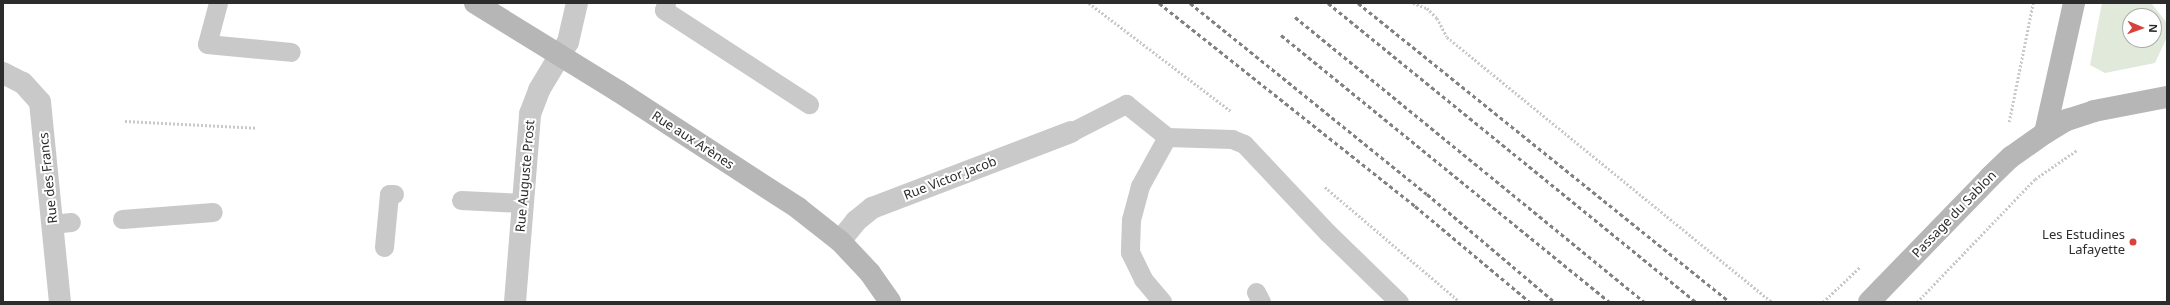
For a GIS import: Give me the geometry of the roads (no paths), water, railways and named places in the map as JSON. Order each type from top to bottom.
[{"type":"main road","name":"Rue aux Arènes","points":[[475,3],[788,202],[840,241],[870,273],[890,302]]},
{"type":"main road","points":[[2045,133],[2074,3]]},
{"type":"main road","name":"Passage du Sablon","points":[[1869,302],[1990,177],[2011,157],[2045,133],[2067,120],[2094,111],[2167,97]]},
{"type":"street","name":"Rue Auguste Prost","points":[[515,302],[530,114],[539,90],[568,42],[577,3]]},
{"type":"street","name":"Rue des Francs","points":[[3,73],[23,83],[40,102],[62,223],[60,302]]},
{"type":"street","name":"Rue Victor Jacob","points":[[840,241],[856,221],[872,208],[1071,132]]},
{"type":"lane","points":[[218,3],[207,44],[291,52]]},
{"type":"lane","points":[[666,3],[664,10],[809,104]]},
{"type":"lane","points":[[1071,132],[1126,104],[1167,137],[1232,139],[1244,144],[1328,233],[1399,302]]},
{"type":"lane","points":[[1162,302],[1143,279],[1130,252],[1131,220],[1140,186],[1167,137]]},
{"type":"lane","points":[[384,247],[389,194],[394,194]]},
{"type":"lane","points":[[461,200],[523,203]]},
{"type":"lane","points":[[122,219],[213,212]]},
{"type":"railway","points":[[1159,3],[1415,206],[1530,302]]},
{"type":"railway","points":[[1190,3],[1427,194],[1555,302]]},
{"type":"railway","points":[[1328,3],[1696,302]]},
{"type":"railway","points":[[1358,3],[1730,302]]},
{"type":"railway","points":[[1295,17],[1644,302]]},
{"type":"railway","points":[[1281,35],[1609,302]]},
{"type":"place","name":"Les Estudines Lafayette","points":[[2133,242]]}]
